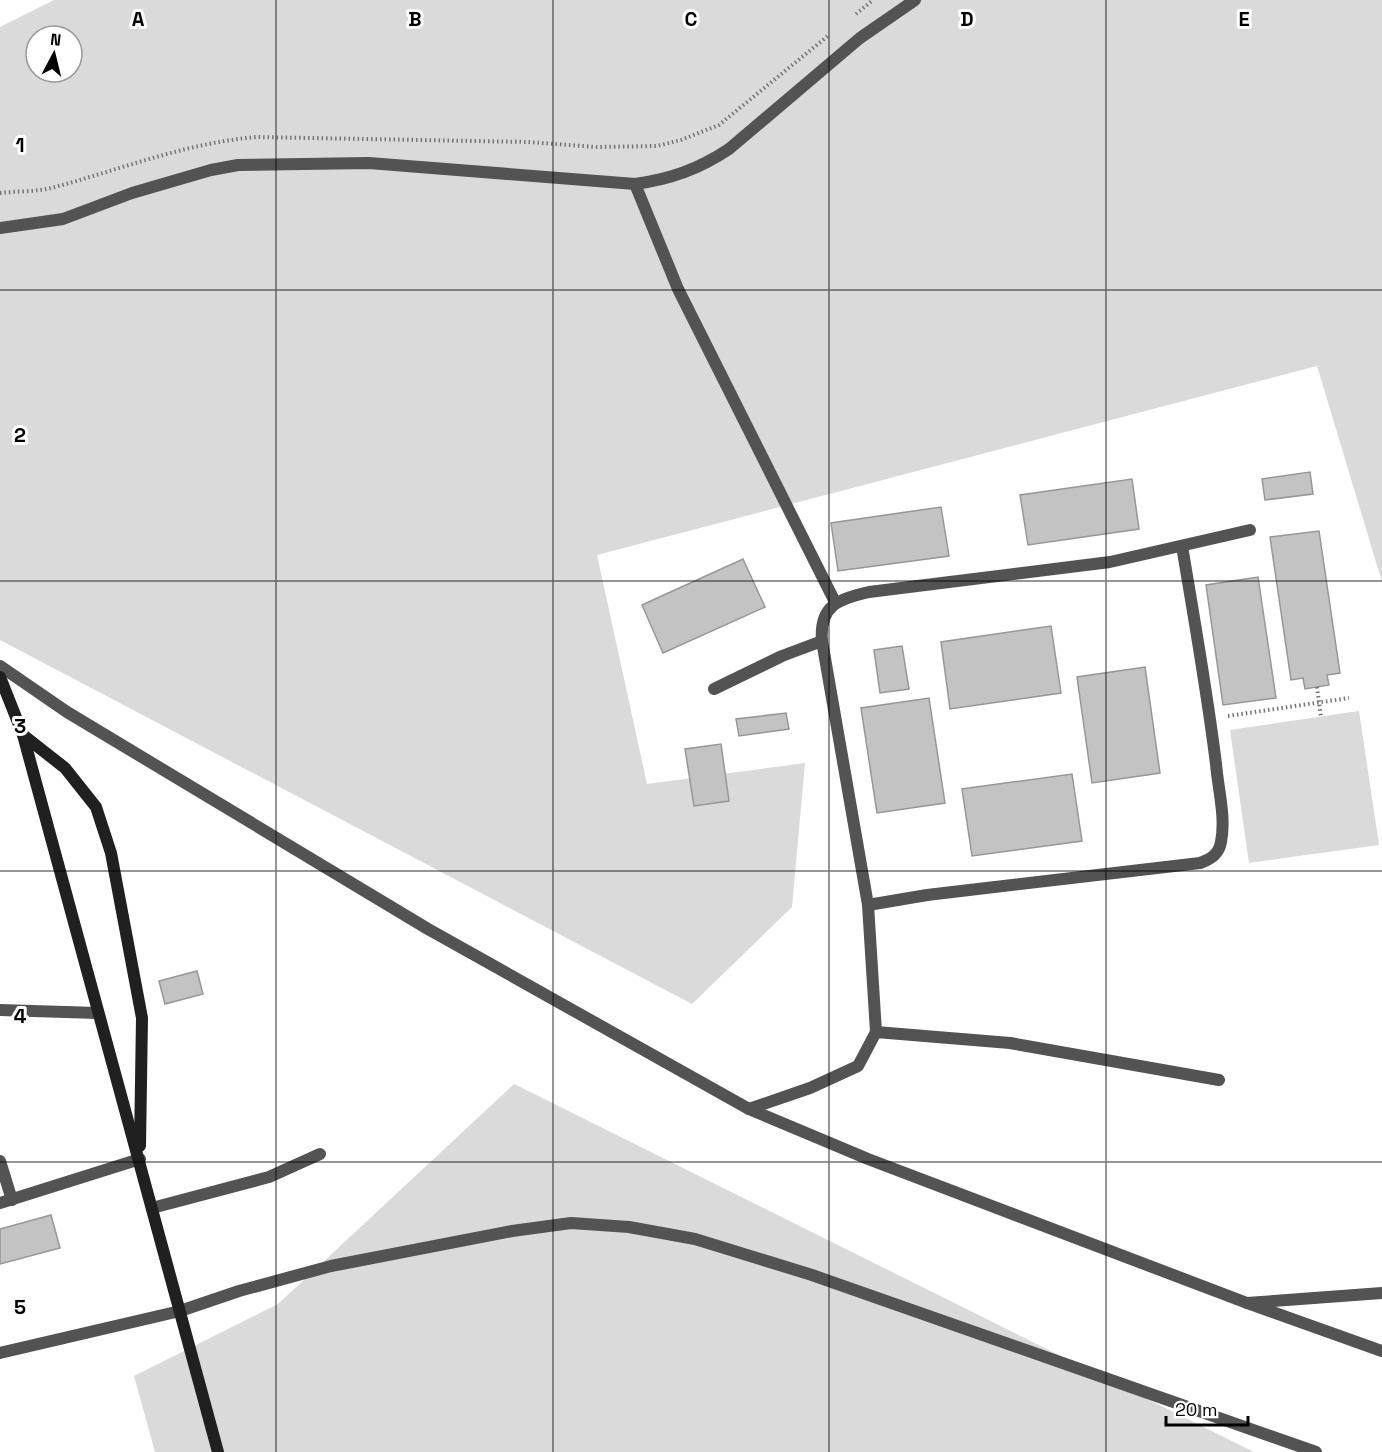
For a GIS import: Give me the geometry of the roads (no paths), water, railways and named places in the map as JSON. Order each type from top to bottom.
[{"type":"street","points":[[0,228],[63,219],[132,193],[211,170],[238,165],[369,163],[635,184],[667,179],[708,163],[753,130],[860,38],[915,0]]},
{"type":"street","points":[[635,184],[678,290],[835,602]]},
{"type":"street","points":[[749,1109],[810,1088],[858,1066],[876,1032],[868,905],[822,641],[823,619],[835,602],[851,596],[915,585],[1110,562],[1250,530]]},
{"type":"street","points":[[868,905],[1209,860],[1218,851],[1223,823],[1210,718],[1182,546]]},
{"type":"street","points":[[714,689],[782,656],[822,641]]},
{"type":"street","points":[[0,666],[67,712],[428,929],[749,1109],[868,1159],[1247,1303],[1382,1350]]},
{"type":"street","points":[[0,677],[23,735],[218,1452]]},
{"type":"street","points":[[23,735],[65,768],[96,807],[111,853],[142,1018],[140,1159]]},
{"type":"street","points":[[0,1010],[98,1013]]},
{"type":"street","points":[[876,1032],[1010,1043],[1219,1080]]},
{"type":"street","points":[[152,1208],[269,1177],[320,1154]]},
{"type":"street","points":[[0,1161],[6,1201],[140,1159]]},
{"type":"street","points":[[0,1353],[180,1311],[240,1290],[331,1266],[571,1223],[629,1227],[695,1239],[812,1275],[1316,1452]]},
{"type":"street","points":[[1247,1303],[1382,1293]]}]
